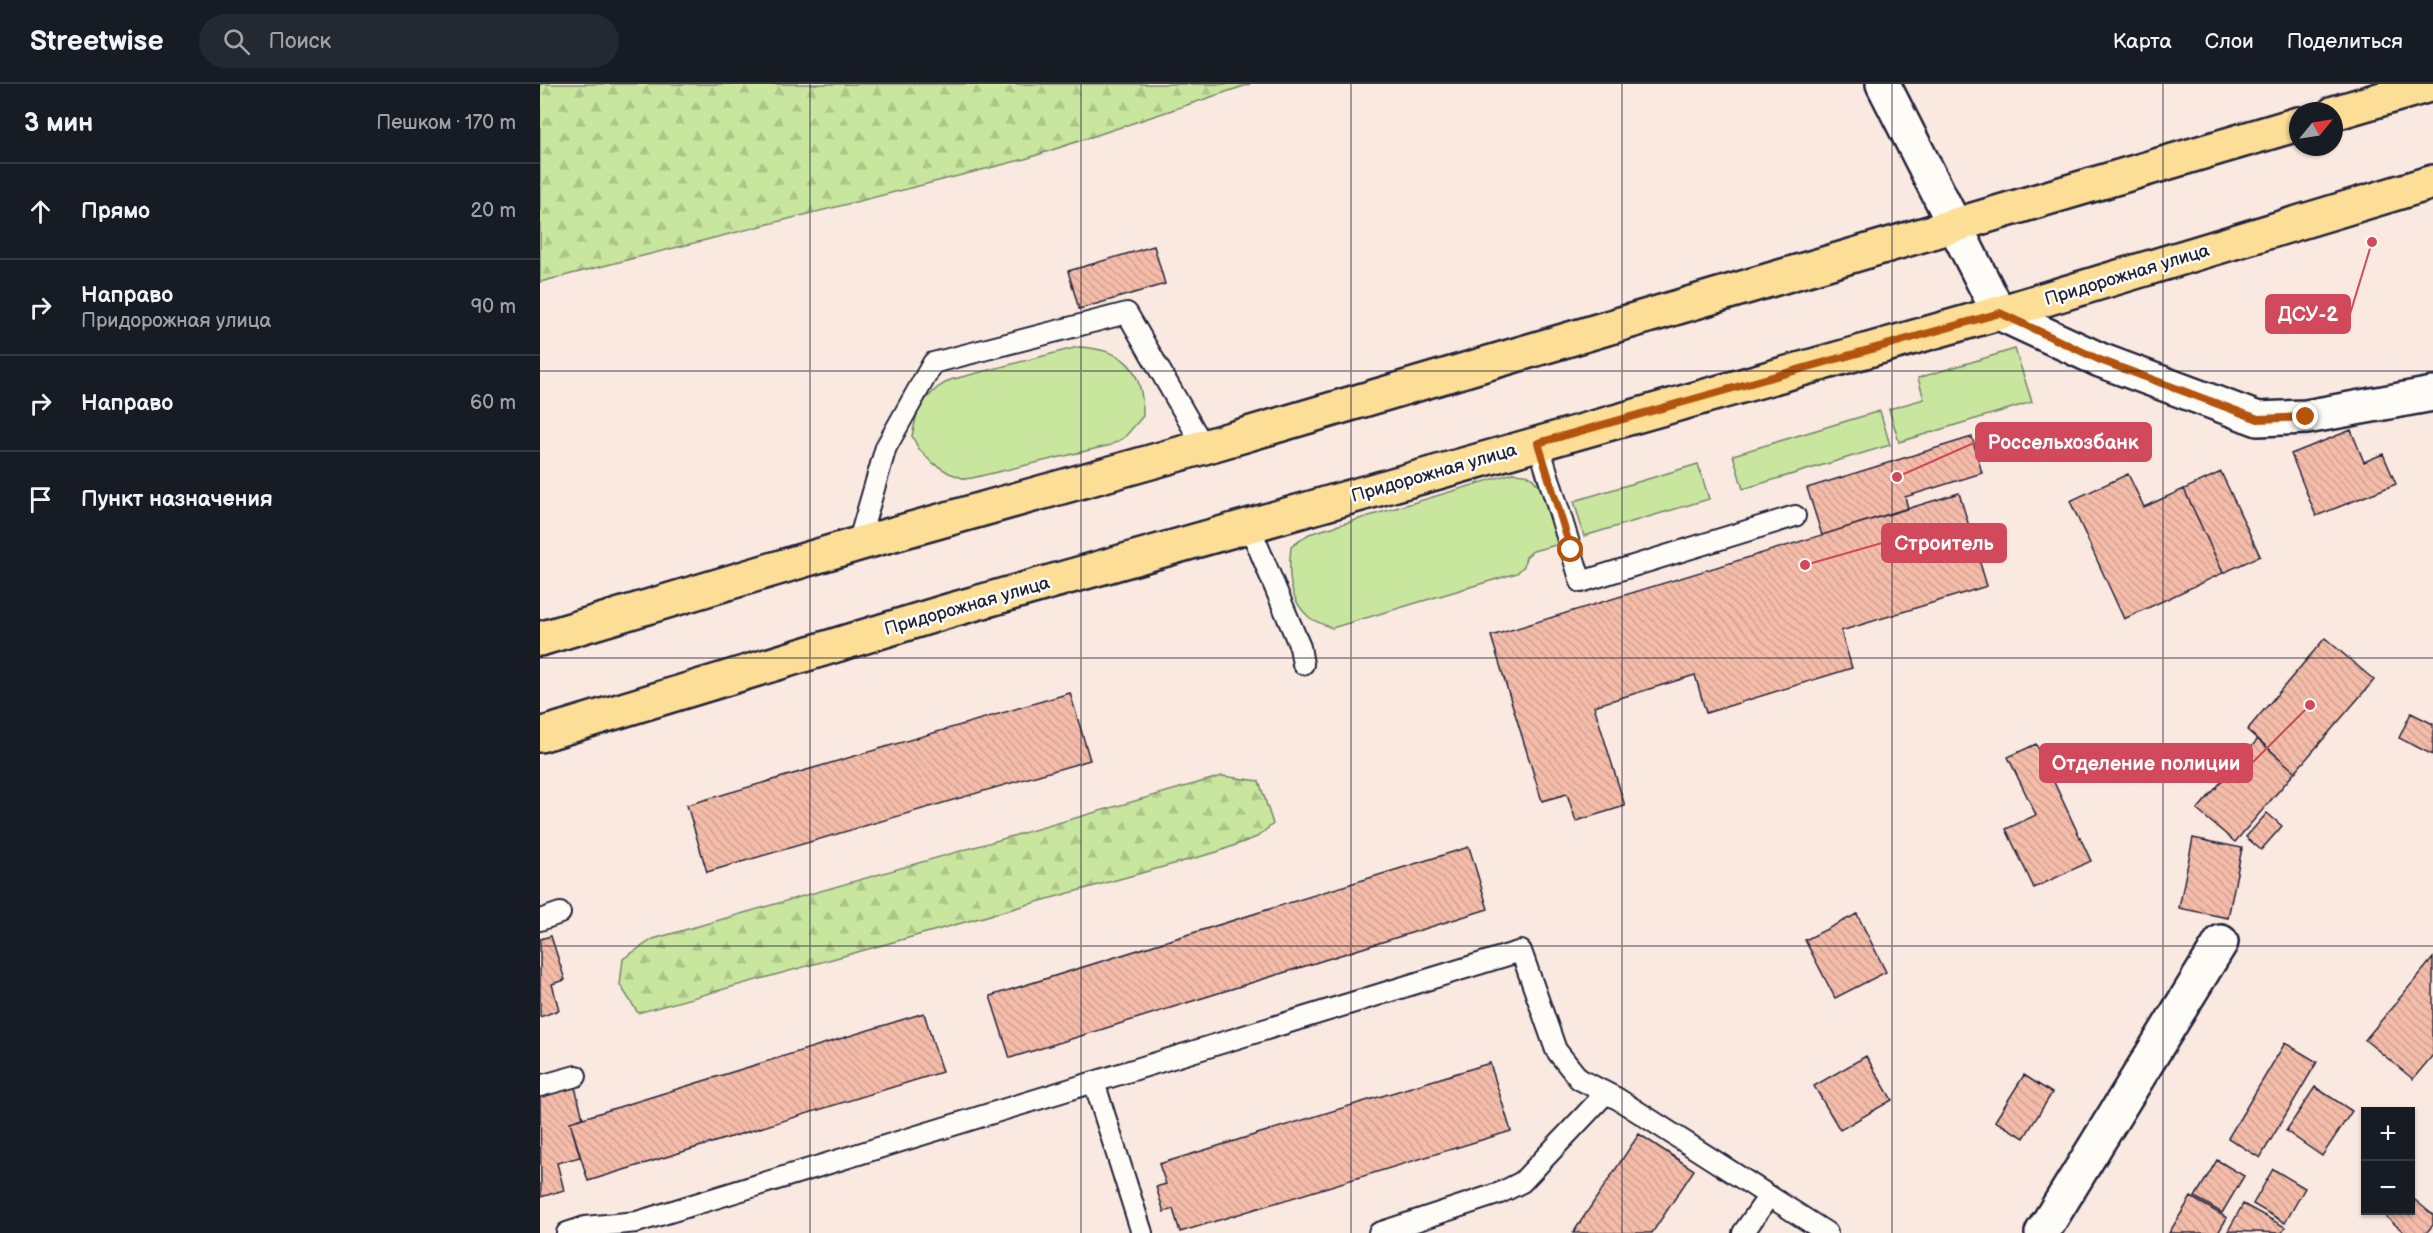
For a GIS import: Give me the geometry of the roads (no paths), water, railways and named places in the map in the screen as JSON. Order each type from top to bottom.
[{"type":"main road","points":[[2343,110],[2433,84]]},
{"type":"main road","points":[[544,633],[1204,447],[2289,127]]},
{"type":"main road","name":"Придорожная улица","points":[[540,735],[959,608],[2000,313],[2433,182]]},
{"type":"street","points":[[1883,84],[2000,313],[2100,360],[2258,419],[2306,417],[2433,394]]},
{"type":"street","points":[[2042,1233],[2221,942]]},
{"type":"lane","points":[[858,544],[886,447],[933,363],[1127,313],[1204,447]]},
{"type":"lane","points":[[1538,443],[1581,582],[1795,516]]},
{"type":"lane","points":[[1249,525],[1300,647],[1303,664]]},
{"type":"lane","points":[[540,920],[560,914]]},
{"type":"lane","points":[[579,1231],[637,1222],[1521,951],[1556,1050],[1579,1079],[1606,1093],[1827,1233]]},
{"type":"lane","points":[[540,1086],[576,1076]]},
{"type":"lane","points":[[1094,1082],[1142,1233]]},
{"type":"lane","points":[[1379,1233],[1500,1193],[1522,1182],[1606,1093]]},
{"type":"lane","points":[[1743,1233],[1768,1196]]},
{"type":"place","name":"ДСУ-2","points":[[2372,242]]},
{"type":"place","name":"Россельхозбанк","points":[[1897,477]]},
{"type":"place","name":"Строитель","points":[[1805,565]]},
{"type":"place","name":"Отделение полиции","points":[[2310,705]]}]
